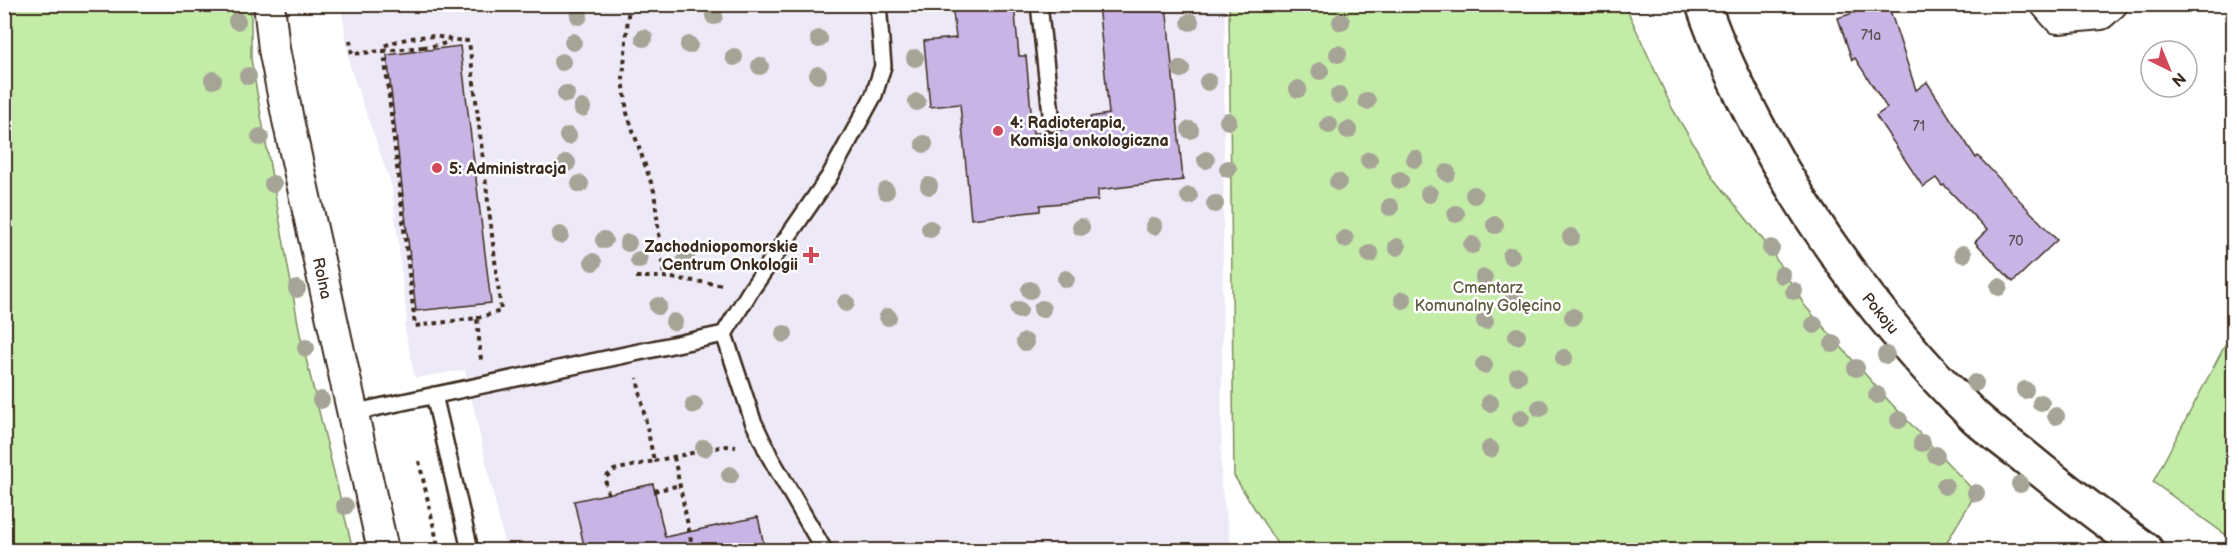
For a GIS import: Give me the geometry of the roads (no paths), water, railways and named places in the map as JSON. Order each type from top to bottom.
[{"type":"street","name":"Rolna","points":[[269,4],[274,49],[351,412],[383,550]]},
{"type":"street","name":"Pokoju","points":[[1703,4],[1709,24],[1736,85],[1774,156],[1818,227],[1870,301],[1922,363],[1976,417],[2067,492],[2146,550]]},
{"type":"street","points":[[2046,4],[2058,18],[2101,14],[2112,4]]},
{"type":"lane","points":[[351,412],[724,334],[751,290],[829,177],[874,95],[883,66],[878,4]]},
{"type":"lane","points":[[1039,4],[1052,123]]},
{"type":"lane","points":[[724,334],[753,421],[770,457],[824,550]]},
{"type":"lane","points":[[434,395],[470,550]]},
{"type":"place","name":"4: Radioterapia, Komisja onkologiczna","points":[[998,131]]},
{"type":"place","name":"5: Administracja","points":[[437,168]]},
{"type":"place","name":"Zachodniopomorskie Centrum Onkologii","points":[[811,255]]},
{"type":"park label","name":"Cmentarz Komunalny Golęcino","points":[[1488,296]]}]
